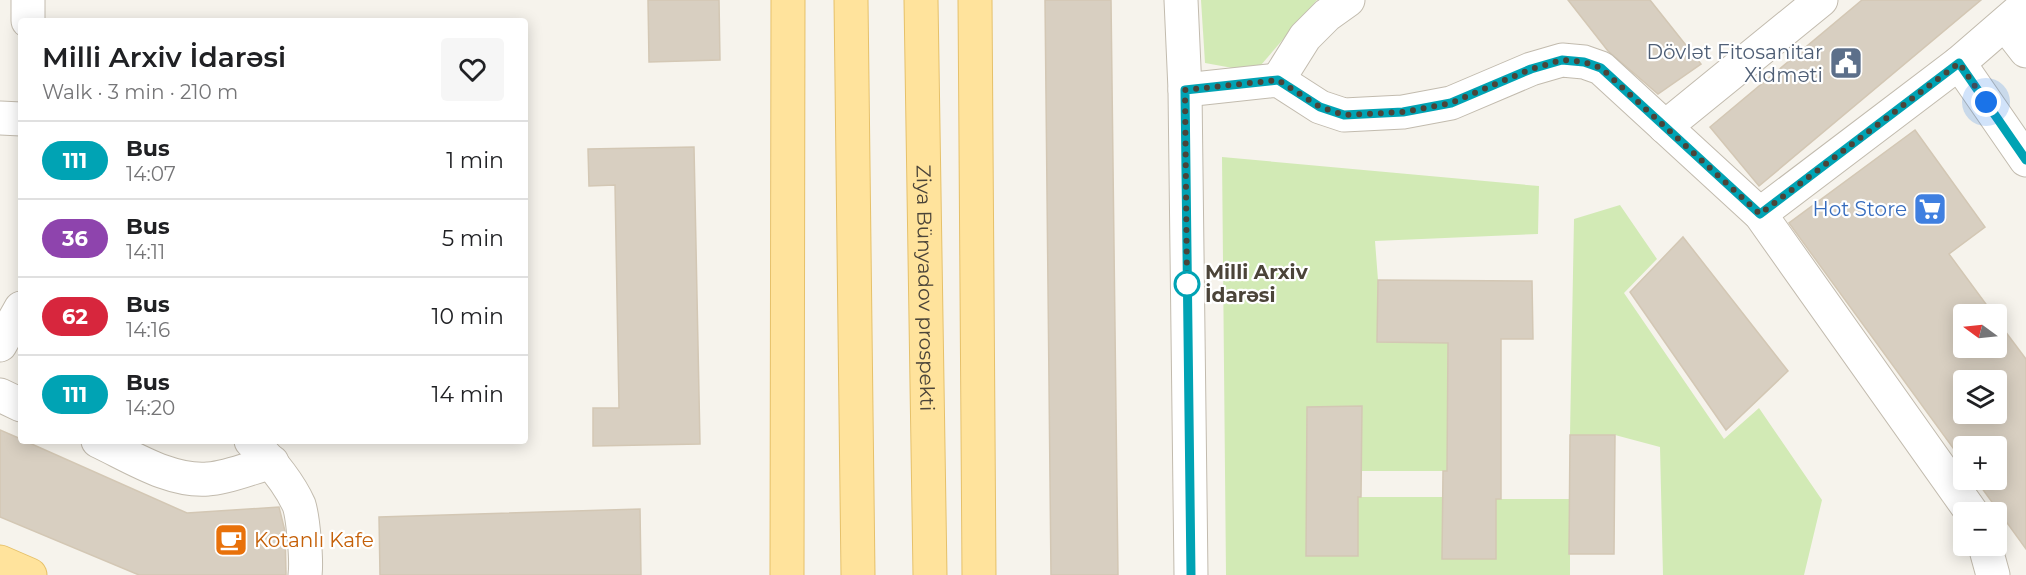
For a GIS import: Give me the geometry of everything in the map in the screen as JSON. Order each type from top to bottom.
[{"type":"main road","points":[[788,575],[789,0]]},
{"type":"main road","points":[[851,0],[858,575]]},
{"type":"main road","name":"Ziya Bünyadov prospekti","points":[[921,0],[930,575]]},
{"type":"main road","points":[[975,0],[980,575]]},
{"type":"main road","points":[[0,562],[30,575]]},
{"type":"lane","points":[[28,0],[28,18]]},
{"type":"lane","points":[[1181,0],[1185,90],[1191,575]]},
{"type":"lane","points":[[1278,80],[1305,37],[1327,15],[1348,0]]},
{"type":"lane","points":[[1665,127],[1821,0]]},
{"type":"lane","points":[[1760,214],[1959,63],[2015,14],[2026,51]]},
{"type":"lane","points":[[1185,90],[1278,80],[1320,107],[1344,115],[1403,112],[1451,103],[1531,69],[1562,60],[1584,62],[1601,68],[1760,214],[1964,502]]},
{"type":"lane","points":[[1959,63],[2026,160]]},
{"type":"lane","points":[[0,118],[18,119]]},
{"type":"lane","points":[[0,345],[18,313]]},
{"type":"lane","points":[[0,395],[18,404]]},
{"type":"lane","points":[[105,444],[171,474],[193,479],[210,479],[262,451],[299,506],[307,563],[306,575]]},
{"type":"lane","points":[[1988,556],[1994,575]]},
{"type":"green space","points":[[1201,0],[1317,0],[1255,72],[1205,63]]},
{"type":"green space","points":[[1222,157],[1539,186],[1538,234],[1375,241],[1378,280],[1377,342],[1448,343],[1447,471],[1362,471],[1362,407],[1307,407],[1306,556],[1358,556],[1358,497],[1443,497],[1442,559],[1495,559],[1496,499],[1570,499],[1570,575],[1226,575]]},
{"type":"green space","points":[[1620,205],[1657,259],[1624,293],[1724,439],[1759,408],[1822,500],[1804,575],[1663,575],[1660,447],[1615,435],[1570,435],[1574,219]]},
{"type":"building","points":[[648,0],[719,0],[720,60],[649,62]]},
{"type":"building","points":[[1045,0],[1111,0],[1118,575],[1051,575]]},
{"type":"building","points":[[1568,0],[1650,0],[1701,64],[1658,94],[1608,51]]},
{"type":"building","name":"Dövlət Fitosanitar Xidməti","points":[[1862,0],[1981,0],[1759,186],[1710,127]]},
{"type":"building","points":[[1915,130],[1985,227],[1949,254],[1986,304],[1953,304],[1953,358],[2007,358],[2007,334],[2026,359],[2026,549],[2007,523],[2007,502],[1992,502],[1983,490],[2007,490],[2007,436],[1953,436],[1953,448],[1789,223]]},
{"type":"building","points":[[694,147],[700,444],[593,446],[593,408],[619,408],[615,185],[589,186],[588,149]]},
{"type":"building","points":[[1683,237],[1788,371],[1726,430],[1630,292]]},
{"type":"building","points":[[1378,280],[1532,281],[1533,339],[1501,339],[1501,499],[1496,499],[1496,559],[1442,559],[1443,471],[1447,471],[1448,343],[1377,342]]},
{"type":"building","points":[[1362,406],[1358,556],[1306,556],[1307,407]]},
{"type":"building","points":[[0,430],[18,438],[18,444],[32,444],[187,513],[279,507],[285,531],[286,575],[139,575],[0,517]]},
{"type":"building","points":[[1570,435],[1615,435],[1614,554],[1569,554]]},
{"type":"building","points":[[640,509],[641,575],[380,575],[379,517]]},
{"type":"bus line","name":"111","points":[[1191,575],[1185,90],[1278,80],[1320,107],[1344,115],[1403,112],[1451,103],[1531,69],[1562,60],[1584,62],[1601,68],[1760,214],[1959,63],[2026,160]]},
{"type":"place","name":"Dövlət Fitosanitar Xidməti","points":[[1846,63]]},
{"type":"place","name":"Hot Store","points":[[1930,209]]},
{"type":"place","name":"Milli Arxiv İdarəsi","points":[[1187,284]]},
{"type":"place","name":"Kotanlı Kafe","points":[[231,540]]},
{"type":"route","points":[[1187,284],[1185,90],[1278,80],[1320,107],[1344,115],[1403,112],[1451,103],[1531,69],[1562,60],[1584,62],[1601,68],[1760,214],[1959,63],[1986,102]]}]
